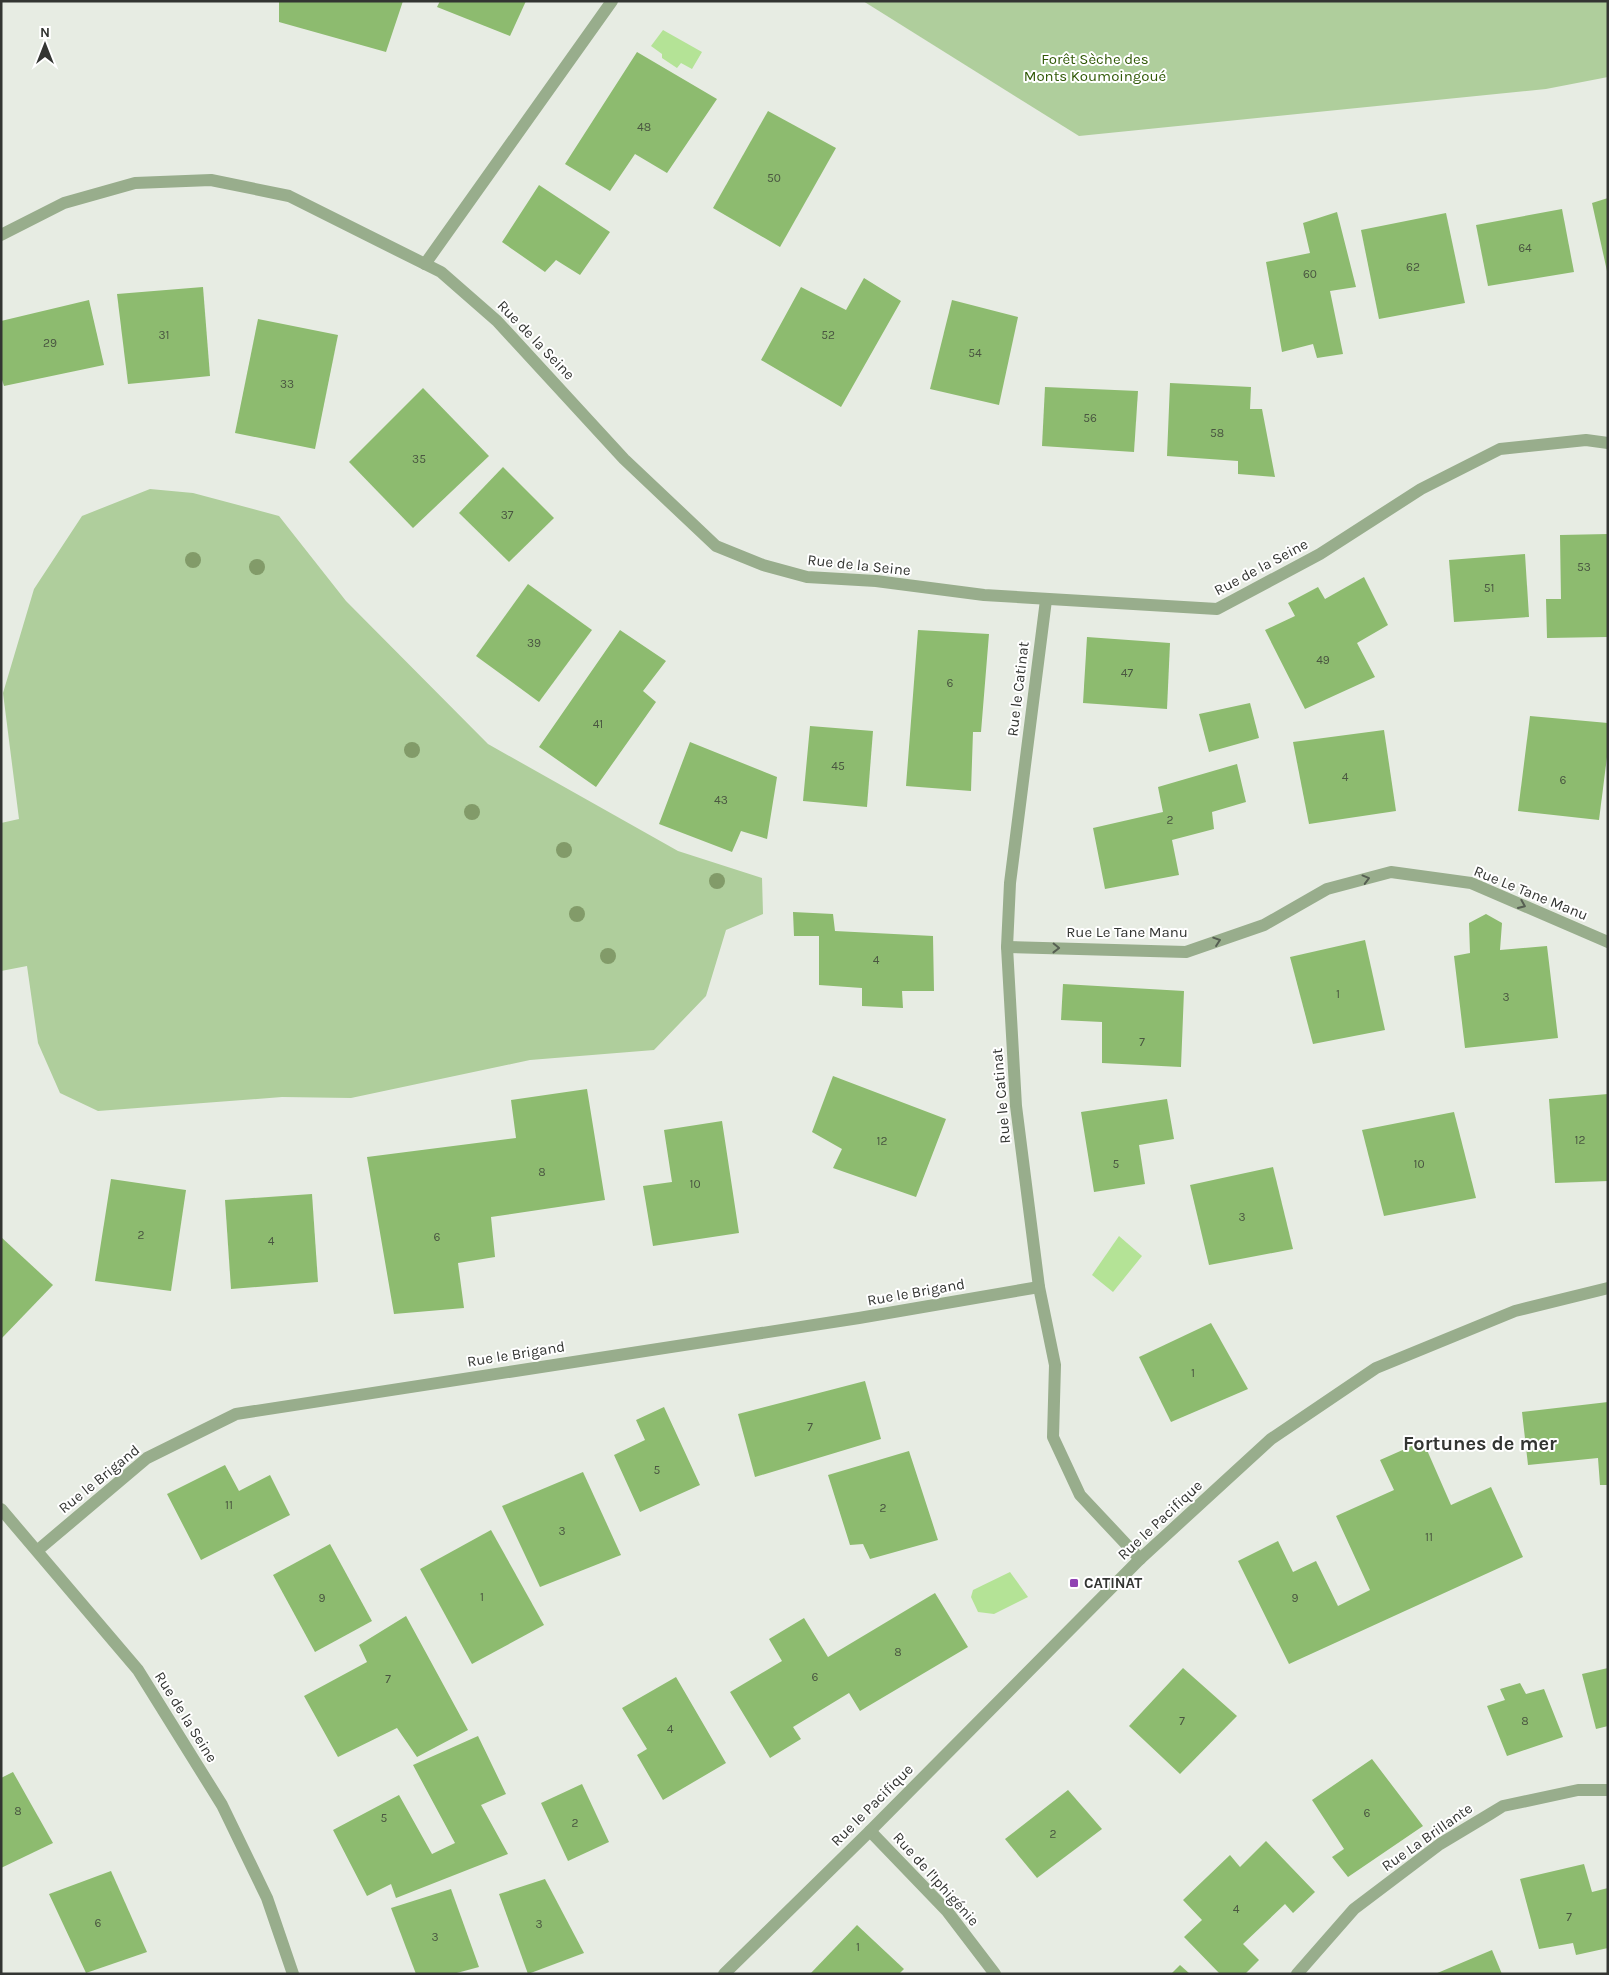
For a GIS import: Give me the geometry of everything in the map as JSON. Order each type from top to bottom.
[{"type":"street","points":[[425,264],[612,1]]},
{"type":"street","name":"Rue de la Seine","points":[[1,235],[64,203],[135,184],[211,180],[289,196],[441,272],[497,320],[624,459],[716,546],[763,566],[807,577],[876,581],[984,595],[1046,600],[1217,609],[1320,554],[1421,489],[1500,449],[1586,440],[1608,443]]},
{"type":"street","name":"Rue le Catinat","points":[[1046,600],[1010,883],[1007,947],[1016,1106],[1039,1287],[1055,1365],[1054,1437],[1080,1495],[1140,1559]]},
{"type":"street","name":"Rue Le Tane Manu","points":[[1007,947],[1186,952],[1264,925],[1327,889],[1391,872],[1471,883],[1608,942]]},
{"type":"street","name":"Rue le Brigand","points":[[38,1550],[147,1458],[236,1414],[859,1318],[1039,1287]]},
{"type":"street","name":"Rue le Pacifique","points":[[724,1974],[870,1832],[1140,1559],[1271,1440],[1376,1368],[1515,1311],[1608,1288]]},
{"type":"street","name":"Rue de la Seine","points":[[1,1508],[138,1670],[222,1805],[267,1898],[293,1974]]},
{"type":"street","name":"Rue La Brillante","points":[[1297,1974],[1354,1909],[1440,1844],[1503,1806],[1578,1790],[1608,1790]]},
{"type":"street","name":"Rue de l'Iphigénie","points":[[870,1832],[947,1911],[995,1974]]},
{"type":"green space","name":"Forêt Sèche des Monts Koumoingoué","points":[[863,1],[1608,1],[1608,77],[1546,89],[1079,136]]},
{"type":"green space","points":[[150,489],[193,493],[279,516],[346,601],[488,744],[678,851],[762,878],[763,914],[726,930],[706,996],[654,1050],[530,1060],[351,1098],[282,1097],[98,1111],[60,1093],[38,1043],[27,966],[1,971],[1,823],[19,819],[3,693],[34,589],[82,516]]},
{"type":"shaded area","points":[[663,30],[702,52],[692,69],[681,63],[677,68],[662,58],[662,54],[651,46]]},
{"type":"shaded area","points":[[1119,1236],[1142,1256],[1113,1292],[1092,1275]]},
{"type":"shaded area","points":[[1010,1572],[1028,1597],[994,1614],[978,1612],[971,1597],[973,1590]]},
{"type":"building","points":[[279,1],[403,1],[386,52],[279,22]]},
{"type":"building","points":[[440,1],[526,1],[510,36],[437,7]]},
{"type":"building","points":[[637,52],[717,99],[667,173],[635,154],[610,191],[565,164]]},
{"type":"building","points":[[768,111],[836,148],[780,247],[713,208]]},
{"type":"building","points":[[539,185],[610,232],[580,275],[556,260],[545,272],[502,242]]},
{"type":"building","points":[[1608,198],[1608,271],[1607,271],[1592,203]]},
{"type":"building","points":[[1562,209],[1574,272],[1488,286],[1476,225]]},
{"type":"building","points":[[1337,212],[1356,287],[1330,291],[1343,354],[1317,358],[1313,344],[1282,352],[1266,262],[1310,253],[1303,223]]},
{"type":"building","points":[[1446,213],[1465,303],[1379,319],[1361,230]]},
{"type":"building","points":[[864,278],[901,301],[841,407],[761,360],[801,287],[846,310]]},
{"type":"building","points":[[203,287],[210,376],[128,384],[117,294]]},
{"type":"building","points":[[89,300],[104,365],[4,386],[1,377],[1,321]]},
{"type":"building","points":[[952,300],[1018,317],[999,405],[930,389]]},
{"type":"building","points":[[258,319],[338,335],[315,449],[235,433]]},
{"type":"building","points":[[1170,383],[1251,387],[1250,409],[1262,409],[1275,477],[1238,474],[1238,461],[1167,456]]},
{"type":"building","points":[[1045,387],[1138,391],[1134,452],[1042,446]]},
{"type":"building","points":[[423,388],[489,456],[413,528],[349,462]]},
{"type":"building","points":[[503,467],[554,518],[509,562],[459,513]]},
{"type":"building","points":[[1608,534],[1608,637],[1547,638],[1546,599],[1561,599],[1560,535]]},
{"type":"building","points":[[1525,554],[1529,617],[1454,622],[1449,560]]},
{"type":"building","points":[[1364,577],[1388,625],[1357,643],[1375,677],[1305,709],[1265,630],[1295,616],[1288,603],[1318,587],[1325,599]]},
{"type":"building","points":[[528,584],[592,630],[539,702],[476,656]]},
{"type":"building","points":[[620,630],[666,661],[643,691],[656,702],[596,787],[539,747]]},
{"type":"building","points":[[918,630],[989,634],[981,732],[973,732],[971,791],[906,786]]},
{"type":"building","points":[[1087,637],[1170,643],[1167,709],[1083,703]]},
{"type":"building","points":[[1250,703],[1259,738],[1209,752],[1199,714]]},
{"type":"building","points":[[1530,716],[1608,723],[1608,749],[1599,820],[1518,811]]},
{"type":"building","points":[[810,726],[873,731],[867,807],[803,801]]},
{"type":"building","points":[[1384,730],[1396,811],[1309,824],[1293,742]]},
{"type":"building","points":[[690,742],[777,777],[767,839],[741,831],[732,852],[659,824]]},
{"type":"building","points":[[1237,764],[1246,802],[1212,812],[1214,829],[1172,840],[1179,875],[1105,889],[1093,828],[1163,812],[1158,787]]},
{"type":"building","points":[[793,912],[833,914],[835,931],[933,936],[934,991],[902,991],[903,1008],[862,1006],[862,988],[819,985],[819,936],[794,936]]},
{"type":"building","points":[[1486,914],[1502,923],[1500,950],[1547,946],[1558,1038],[1465,1048],[1454,956],[1470,953],[1469,923]]},
{"type":"building","points":[[1365,940],[1385,1030],[1313,1044],[1290,957]]},
{"type":"building","points":[[1063,984],[1184,991],[1181,1067],[1102,1063],[1102,1022],[1061,1020]]},
{"type":"building","points":[[833,1076],[946,1119],[916,1197],[833,1168],[842,1149],[812,1132]]},
{"type":"building","points":[[587,1089],[605,1200],[491,1217],[495,1257],[458,1263],[464,1308],[394,1314],[367,1157],[516,1138],[511,1100]]},
{"type":"building","points":[[1608,1094],[1608,1181],[1555,1183],[1549,1099]]},
{"type":"building","points":[[1167,1099],[1174,1139],[1139,1145],[1145,1184],[1094,1192],[1081,1112]]},
{"type":"building","points":[[1454,1112],[1476,1198],[1384,1216],[1362,1130]]},
{"type":"building","points":[[722,1121],[739,1233],[653,1246],[643,1186],[672,1182],[664,1130]]},
{"type":"building","points":[[1273,1167],[1293,1249],[1209,1265],[1190,1185]]},
{"type":"building","points":[[111,1179],[186,1190],[171,1291],[95,1281]]},
{"type":"building","points":[[312,1194],[318,1282],[231,1289],[225,1200]]},
{"type":"building","points":[[1,1237],[53,1285],[1,1339]]},
{"type":"building","points":[[1211,1323],[1248,1389],[1171,1422],[1139,1357]]},
{"type":"building","points":[[865,1381],[881,1439],[755,1477],[738,1414]]},
{"type":"building","points":[[1608,1402],[1608,1485],[1600,1485],[1598,1458],[1528,1465],[1522,1412]]},
{"type":"building","points":[[664,1407],[700,1485],[640,1512],[614,1455],[645,1440],[636,1420]]},
{"type":"building","points":[[1423,1441],[1451,1505],[1491,1487],[1523,1557],[1289,1664],[1238,1561],[1278,1541],[1293,1572],[1316,1561],[1338,1606],[1370,1590],[1336,1516],[1394,1490],[1380,1460]]},
{"type":"building","points":[[909,1451],[938,1540],[870,1559],[863,1544],[850,1545],[828,1475]]},
{"type":"building","points":[[225,1465],[239,1491],[270,1475],[290,1515],[201,1560],[167,1494]]},
{"type":"building","points":[[583,1472],[621,1555],[540,1587],[502,1506]]},
{"type":"building","points":[[491,1530],[544,1625],[472,1664],[420,1569]]},
{"type":"building","points":[[330,1544],[372,1621],[315,1652],[273,1575]]},
{"type":"building","points":[[935,1593],[968,1647],[860,1711],[849,1693],[793,1727],[801,1739],[770,1758],[730,1692],[782,1661],[769,1639],[804,1618],[828,1657]]},
{"type":"building","points":[[406,1616],[468,1730],[417,1757],[397,1728],[338,1757],[304,1696],[367,1662],[359,1645]]},
{"type":"building","points":[[1183,1668],[1237,1716],[1180,1774],[1129,1726]]},
{"type":"building","points":[[1608,1668],[1608,1726],[1596,1729],[1582,1674]]},
{"type":"building","points":[[676,1677],[726,1763],[663,1800],[637,1755],[647,1749],[622,1708]]},
{"type":"building","points":[[1520,1683],[1526,1694],[1544,1689],[1563,1737],[1507,1756],[1487,1706],[1505,1700],[1500,1689]]},
{"type":"building","points":[[478,1736],[506,1794],[481,1805],[508,1854],[396,1898],[391,1884],[367,1896],[333,1830],[399,1795],[432,1854],[455,1843],[413,1765]]},
{"type":"building","points":[[1372,1759],[1423,1826],[1348,1877],[1332,1857],[1344,1849],[1312,1800]]},
{"type":"building","points":[[13,1772],[53,1843],[1,1868],[1,1778]]},
{"type":"building","points":[[582,1784],[609,1842],[568,1861],[541,1803]]},
{"type":"building","points":[[1068,1790],[1102,1829],[1037,1878],[1005,1839]]},
{"type":"building","points":[[1266,1841],[1315,1892],[1293,1913],[1285,1904],[1243,1944],[1259,1960],[1245,1974],[1220,1974],[1184,1937],[1202,1920],[1183,1900],[1230,1855],[1240,1867]]},
{"type":"building","points":[[1584,1864],[1592,1892],[1608,1888],[1608,1948],[1576,1955],[1573,1943],[1539,1949],[1520,1879]]},
{"type":"building","points":[[111,1871],[147,1952],[86,1973],[49,1894]]},
{"type":"building","points":[[545,1879],[584,1953],[528,1974],[499,1894]]},
{"type":"building","points":[[451,1889],[479,1967],[453,1974],[416,1974],[391,1908]]},
{"type":"building","points":[[857,1925],[904,1969],[899,1974],[810,1974]]},
{"type":"building","points":[[1492,1950],[1502,1974],[1435,1974]]},
{"type":"building","points":[[1180,1965],[1190,1974],[1171,1974]]},
{"type":"place","name":"CATINAT","points":[[1074,1583]]},
{"type":"district","name":"Fortunes de mer","points":[[1480,1443]]}]
